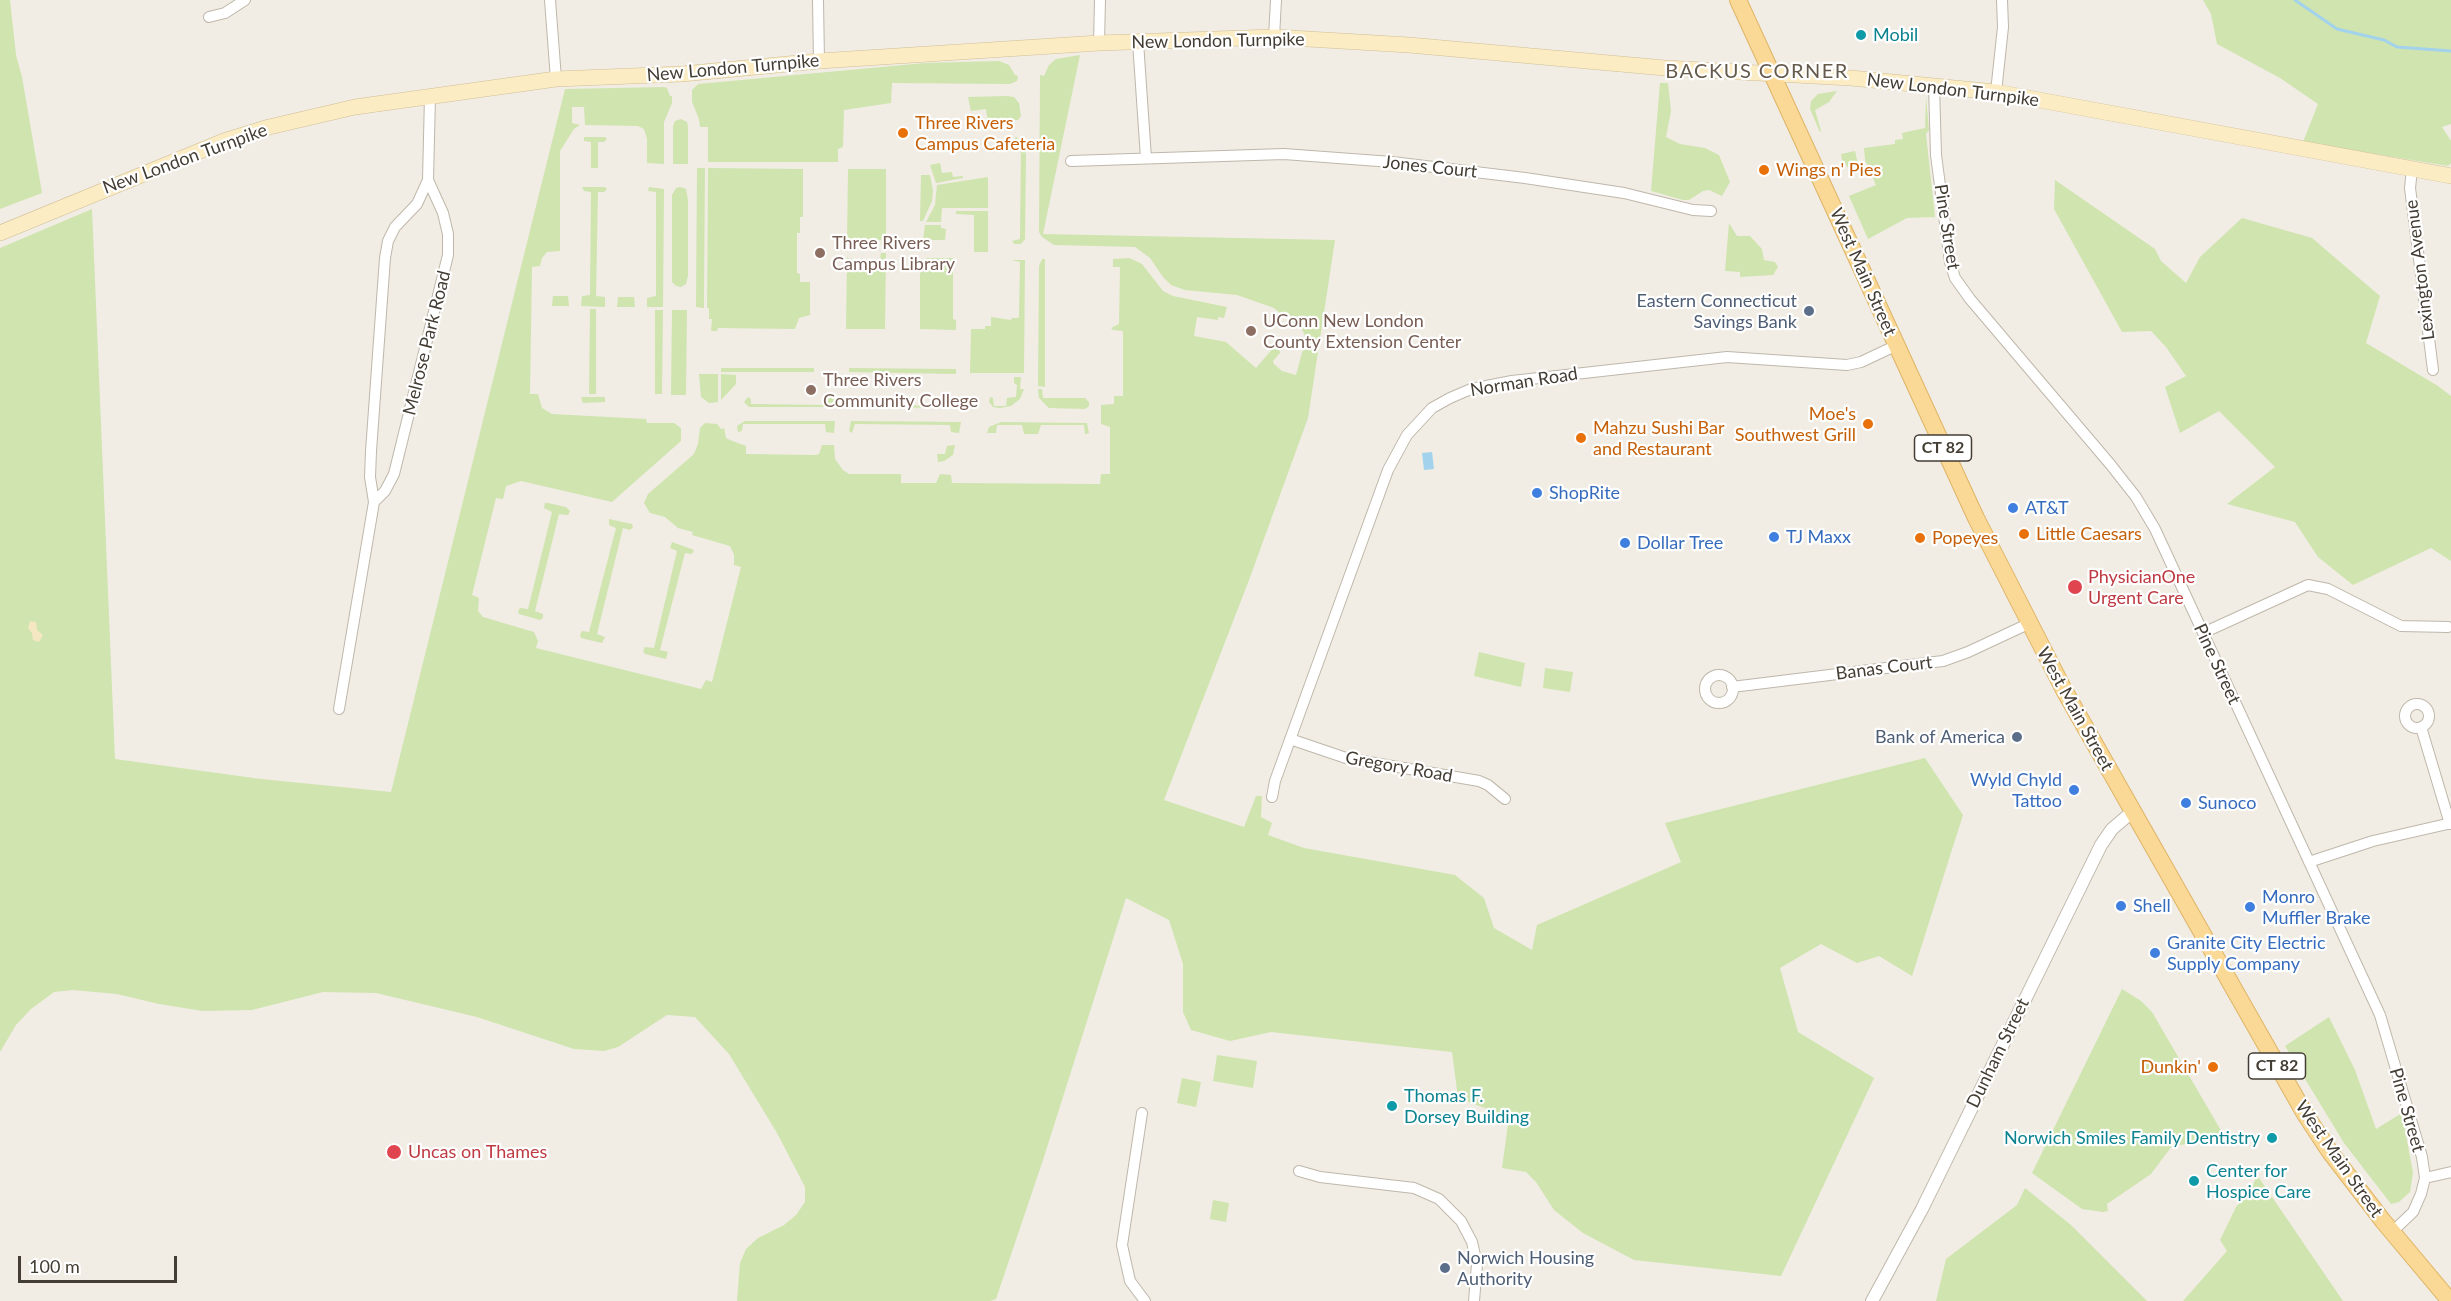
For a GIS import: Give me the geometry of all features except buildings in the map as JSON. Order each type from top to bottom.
[{"type":"main road","name":"CT 82","points":[[1738,0],[1773,75]]},
{"type":"main road","name":"New London Turnpike","points":[[0,233],[224,141],[268,127],[355,107],[556,80],[682,74],[1098,43],[1274,37],[1409,45],[1635,66],[1934,85],[1996,92],[2451,176]]},
{"type":"main road","name":"West Main Street","points":[[1773,75],[1895,345],[2028,624],[2305,1114],[2336,1160],[2450,1301]]},
{"type":"street","points":[[209,17],[225,13],[245,0]]},
{"type":"street","points":[[550,0],[556,80]]},
{"type":"street","points":[[818,0],[819,62]]},
{"type":"street","points":[[1098,43],[1100,0]]},
{"type":"street","points":[[1274,37],[1276,0]]},
{"type":"street","points":[[1996,92],[2003,27],[2002,0]]},
{"type":"street","points":[[1137,42],[1146,158]]},
{"type":"street","name":"Pine Street","points":[[1934,85],[1936,155],[1954,278],[2136,497],[2155,529],[2380,1015],[2422,1157],[2425,1178]]},
{"type":"street","name":"Melrose Park Road","points":[[339,709],[375,502],[370,477],[371,451],[386,250],[395,227],[417,204],[428,180],[430,96]]},
{"type":"street","name":"Jones Court","points":[[1071,161],[1284,154],[1392,162],[1624,193],[1693,210],[1711,211]]},
{"type":"street","name":"Lexington Avenue","points":[[2412,169],[2410,188],[2433,370]]},
{"type":"street","name":"Melrose Park Road","points":[[375,502],[385,491],[394,474],[448,255],[448,234],[443,213],[428,180]]},
{"type":"street","name":"Norman Road","points":[[1272,797],[1290,739],[1388,470],[1412,429],[1438,404],[1471,389],[1512,381],[1727,357],[1843,366],[1861,362],[1895,345]]},
{"type":"street","points":[[2203,633],[2308,585],[2328,589],[2402,626],[2448,627]]},
{"type":"street","name":"Banas Court","points":[[1732,687],[1943,661],[2028,624]]},
{"type":"street","points":[[2309,862],[2373,841],[2450,824],[2421,727]]},
{"type":"street","name":"Gregory Road","points":[[1290,739],[1342,757],[1479,781],[1493,788],[1505,799]]},
{"type":"street","name":"Dunham Street","points":[[1872,1301],[1922,1209],[2100,845],[2112,829],[2133,812]]},
{"type":"street","points":[[1142,1113],[1122,1245],[1130,1281],[1145,1301]]},
{"type":"street","points":[[1299,1172],[1320,1177],[1414,1188],[1439,1199],[1461,1221],[1472,1242],[1477,1264],[1473,1301]]},
{"type":"street","points":[[2392,1232],[2413,1212],[2425,1178],[2451,1172]]},
{"type":"green space","points":[[0,0],[10,0],[16,55],[22,77],[42,193],[0,209]]},
{"type":"green space","points":[[2203,0],[2451,0],[2451,124],[2442,127],[2451,141],[2451,163],[2448,166],[2303,142],[2318,104],[2280,78],[2217,44],[2211,14]]},
{"type":"green space","points":[[1080,55],[1043,234],[1335,240],[1308,418],[1249,580],[1164,800],[1244,827],[1256,796],[1262,796],[1261,817],[1272,823],[1268,835],[1304,848],[1455,875],[1484,898],[1494,928],[1532,950],[1537,925],[1681,862],[1665,823],[1925,758],[1963,815],[1912,976],[1879,956],[1857,963],[1821,944],[1780,968],[1798,1032],[1874,1078],[1781,1276],[1634,1260],[1583,1233],[1554,1210],[1536,1182],[1526,1172],[1502,1168],[1509,1117],[1458,1098],[1452,1052],[1271,1032],[1230,1041],[1191,1030],[1183,1012],[1183,964],[1169,920],[1126,898],[1043,1160],[996,1299],[990,1301],[737,1301],[740,1263],[746,1249],[758,1238],[784,1225],[796,1215],[805,1202],[805,1187],[777,1133],[729,1054],[695,1017],[667,1015],[618,1047],[604,1051],[574,1049],[477,1017],[376,993],[323,992],[252,1010],[203,1011],[117,994],[73,990],[54,992],[31,1009],[16,1025],[0,1052],[0,248],[92,209],[115,759],[261,779],[391,792],[565,89],[664,87],[672,96],[672,103],[664,122],[664,164],[647,163],[647,139],[644,129],[638,126],[585,125],[584,107],[572,107],[572,123],[580,125],[574,129],[560,151],[560,251],[547,252],[540,266],[532,267],[530,394],[538,394],[542,408],[552,414],[646,419],[647,423],[674,423],[681,428],[681,441],[612,502],[521,481],[506,486],[503,499],[496,498],[472,595],[479,598],[478,611],[483,617],[534,632],[538,641],[536,648],[701,689],[706,680],[712,682],[741,567],[734,565],[734,555],[730,546],[692,535],[693,532],[678,528],[665,517],[650,513],[644,503],[648,494],[694,454],[700,428],[705,423],[717,424],[721,429],[724,428],[726,438],[746,446],[746,454],[816,455],[819,454],[822,445],[834,445],[835,459],[849,474],[901,474],[901,483],[936,483],[940,474],[951,475],[952,483],[1100,484],[1101,474],[1110,474],[1110,427],[1101,424],[1101,405],[1114,404],[1114,396],[1123,396],[1123,331],[1111,328],[1119,324],[1120,267],[1113,267],[1113,259],[1129,258],[1142,264],[1163,291],[1173,296],[1227,307],[1224,318],[1218,317],[1218,320],[1197,317],[1194,336],[1226,342],[1256,368],[1274,347],[1279,347],[1280,353],[1273,361],[1274,364],[1282,371],[1296,375],[1306,338],[1301,327],[1289,321],[1274,308],[1237,295],[1185,290],[1171,285],[1150,258],[1135,247],[1054,245],[1042,237],[1039,232],[1040,75],[1044,76],[1049,65],[1056,59]]},
{"type":"green space","points":[[999,61],[1009,65],[1018,76],[1017,81],[1010,84],[892,83],[891,103],[844,110],[843,147],[838,149],[838,162],[708,162],[708,127],[700,127],[692,102],[692,90],[698,84],[925,63]]},
{"type":"green space","points":[[1660,83],[1668,83],[1671,111],[1666,137],[1680,144],[1705,148],[1719,155],[1730,182],[1722,196],[1709,190],[1689,200],[1683,200],[1651,191]]},
{"type":"green space","points":[[1837,91],[1829,102],[1815,110],[1820,132],[1810,109],[1811,101],[1818,94]]},
{"type":"green space","points":[[968,97],[1014,97],[1019,103],[1021,116],[1018,120],[988,123],[986,109],[971,111]]},
{"type":"green space","points":[[1926,97],[1929,130],[1926,134],[1935,217],[1907,218],[1868,239],[1849,196],[1876,185],[1865,160],[1864,148],[1895,144],[1895,140],[1903,139],[1902,133],[1925,128]]},
{"type":"green space","points":[[681,119],[687,122],[688,127],[688,164],[673,164],[673,126],[675,121]]},
{"type":"green space","points":[[584,137],[605,137],[607,139],[604,142],[598,142],[598,168],[591,168],[591,142],[584,141]]},
{"type":"green space","points":[[1016,137],[1023,143],[1026,155],[1025,239],[1021,244],[1014,244],[1012,241],[1020,239],[1021,145],[1013,144]]},
{"type":"green space","points":[[1855,151],[1858,164],[1848,168],[1841,154]]},
{"type":"green space","points":[[940,163],[942,173],[952,172],[953,177],[963,176],[963,178],[936,183],[930,165]]},
{"type":"green space","points":[[697,168],[705,168],[704,308],[696,307]]},
{"type":"green space","points":[[708,168],[803,169],[803,217],[800,217],[800,233],[797,233],[797,273],[800,274],[800,282],[810,282],[810,315],[799,318],[795,329],[718,328],[717,331],[711,331],[712,319],[709,319],[709,308],[707,308]]},
{"type":"green space","points":[[848,169],[886,169],[886,245],[881,245],[881,240],[847,242]]},
{"type":"green space","points":[[921,175],[930,175],[933,191],[932,201],[923,221],[920,221]]},
{"type":"green space","points":[[988,177],[988,208],[942,208],[941,222],[926,222],[935,205],[937,185]]},
{"type":"green space","points":[[2055,180],[2155,249],[2161,261],[2186,283],[2200,257],[2242,218],[2312,238],[2380,296],[2366,343],[2451,396],[2451,561],[2431,548],[2353,585],[2318,557],[2295,522],[2227,504],[2275,467],[2219,411],[2180,433],[2165,387],[2186,376],[2166,347],[2151,331],[2122,332],[2054,209]]},
{"type":"green space","points":[[582,187],[605,187],[607,189],[604,192],[598,192],[596,296],[605,297],[605,307],[581,306],[582,296],[590,295],[591,192],[584,191]]},
{"type":"green space","points":[[649,187],[664,189],[663,307],[647,307],[647,298],[656,296],[656,192],[648,191]]},
{"type":"green space","points":[[676,188],[686,189],[688,200],[688,276],[686,284],[681,287],[672,282],[672,195]]},
{"type":"green space","points":[[956,211],[988,211],[988,252],[974,252],[974,215],[956,214]]},
{"type":"green space","points":[[1729,223],[1737,236],[1750,236],[1762,249],[1764,260],[1775,262],[1778,267],[1773,275],[1740,277],[1740,272],[1725,271]]},
{"type":"green space","points":[[925,225],[941,225],[941,228],[946,229],[945,240],[923,240]]},
{"type":"green space","points":[[881,253],[886,253],[885,329],[846,329],[847,257],[880,260]]},
{"type":"green space","points":[[926,258],[953,258],[953,319],[956,320],[956,330],[920,329],[920,262],[926,262]]},
{"type":"green space","points":[[1042,259],[1045,259],[1045,387],[1038,386],[1039,266]]},
{"type":"green space","points":[[1011,260],[1025,260],[1024,373],[970,373],[971,329],[985,329],[985,326],[991,326],[991,317],[1011,320],[1019,318],[1020,262]]},
{"type":"green space","points":[[553,296],[568,296],[569,306],[552,306]]},
{"type":"green space","points":[[618,297],[634,297],[635,307],[617,307]]},
{"type":"green space","points":[[590,309],[596,309],[596,394],[589,394]]},
{"type":"green space","points":[[655,310],[663,310],[662,394],[655,394]]},
{"type":"green space","points":[[672,310],[687,310],[686,395],[671,395]]},
{"type":"green space","points":[[721,368],[814,368],[814,372],[721,372]]},
{"type":"green space","points":[[849,368],[956,369],[956,374],[849,372]]},
{"type":"green space","points":[[699,374],[718,374],[718,402],[709,403],[701,397]]},
{"type":"green space","points":[[721,374],[736,375],[736,384],[721,400]]},
{"type":"green space","points":[[1014,377],[1021,377],[1020,389],[1024,389],[1020,399],[1011,406],[993,407],[989,402],[990,397],[993,398],[994,406],[1006,406],[1007,398],[1016,397],[1017,385],[1014,383]]},
{"type":"green space","points":[[1038,389],[1042,389],[1043,398],[1085,398],[1089,406],[1085,409],[1049,408],[1039,398]]},
{"type":"green space","points":[[826,396],[837,396],[836,407],[749,407],[744,402],[748,397],[751,399],[751,404],[825,405]]},
{"type":"green space","points":[[854,396],[857,405],[952,406],[954,397],[964,401],[963,408],[853,407]]},
{"type":"green space","points":[[581,397],[605,397],[605,402],[583,403]]},
{"type":"green space","points":[[745,421],[835,421],[834,433],[826,432],[825,424],[743,424],[742,431],[738,432],[737,426]]},
{"type":"green space","points":[[851,421],[961,422],[959,433],[951,432],[950,425],[855,424],[852,433],[849,431]]},
{"type":"green space","points":[[1001,422],[1087,423],[1089,433],[1085,434],[1084,425],[1041,425],[1038,434],[1024,434],[1022,425],[997,425],[996,433],[987,433],[989,427]]},
{"type":"green space","points":[[955,445],[953,455],[938,462],[937,454],[945,454],[947,446]]},
{"type":"green space","points":[[545,503],[566,507],[570,511],[568,515],[559,514],[535,611],[543,614],[540,620],[519,614],[518,611],[520,608],[528,609],[552,512],[544,508]]},
{"type":"green space","points":[[609,519],[632,524],[633,527],[630,530],[623,528],[597,634],[605,637],[602,643],[581,638],[580,635],[582,631],[589,632],[616,528],[609,525]]},
{"type":"green space","points":[[672,542],[694,550],[692,554],[685,553],[660,650],[668,652],[666,659],[645,654],[643,651],[645,647],[654,648],[677,551],[670,548]]},
{"type":"green space","points":[[1479,652],[1525,663],[1521,687],[1474,676]]},
{"type":"green space","points":[[1545,668],[1573,672],[1570,692],[1543,688]]},
{"type":"green space","points":[[2122,989],[2141,1001],[2152,1012],[2230,1146],[2194,1143],[2172,1146],[2151,1174],[2107,1204],[2108,1211],[2103,1212],[2082,1209],[2032,1173]]},
{"type":"green space","points":[[2329,1017],[2355,1070],[2376,1129],[2402,1113],[2413,1173],[2410,1192],[2399,1202],[2391,1204],[2344,1143],[2285,1046]]},
{"type":"green space","points":[[1217,1055],[1257,1061],[1253,1088],[1213,1081]]},
{"type":"green space","points":[[1182,1078],[1201,1082],[1196,1107],[1177,1103]]},
{"type":"green space","points":[[2257,1175],[2343,1301],[2183,1301],[2227,1251],[2220,1240],[2236,1207],[2252,1188]]},
{"type":"green space","points":[[2025,1188],[2071,1225],[2147,1301],[1936,1301],[1946,1259],[2017,1205]]},
{"type":"green space","points":[[1213,1200],[1229,1203],[1226,1222],[1210,1219]]},
{"type":"sand","points":[[30,621],[36,622],[37,630],[43,635],[39,642],[33,640],[28,628]]},
{"type":"water","points":[[1432,452],[1434,469],[1424,470],[1422,453]]},
{"type":"waterway","points":[[2295,0],[2337,29],[2384,40],[2397,47],[2451,51]]},
{"type":"place","name":"Mobil","points":[[1861,35]]},
{"type":"place","name":"Three Rivers Campus Cafeteria","points":[[903,133]]},
{"type":"place","name":"Wings n' Pies","points":[[1764,170]]},
{"type":"place","name":"Three Rivers Campus Library","points":[[820,253]]},
{"type":"place","name":"Eastern Connecticut Savings Bank","points":[[1809,311]]},
{"type":"place","name":"UConn New London County Extension Center","points":[[1251,331]]},
{"type":"place","name":"Three Rivers Community College","points":[[811,390]]},
{"type":"place","name":"Moe's Southwest Grill","points":[[1868,424]]},
{"type":"place","name":"Mahzu Sushi Bar and Restaurant","points":[[1581,438]]},
{"type":"place","name":"ShopRite","points":[[1537,493]]},
{"type":"place","name":"AT&T","points":[[2013,508]]},
{"type":"place","name":"Little Caesars","points":[[2024,534]]},
{"type":"place","name":"TJ Maxx","points":[[1774,537]]},
{"type":"place","name":"Popeyes","points":[[1920,538]]},
{"type":"place","name":"Dollar Tree","points":[[1625,543]]},
{"type":"place","name":"PhysicianOne Urgent Care","points":[[2075,587]]},
{"type":"place","name":"Bank of America","points":[[2017,737]]},
{"type":"place","name":"Wyld Chyld Tattoo","points":[[2074,790]]},
{"type":"place","name":"Sunoco","points":[[2186,803]]},
{"type":"place","name":"Shell","points":[[2121,906]]},
{"type":"place","name":"Monro Muffler Brake","points":[[2250,907]]},
{"type":"place","name":"Granite City Electric Supply Company","points":[[2155,953]]},
{"type":"place","name":"Dunkin'","points":[[2213,1067]]},
{"type":"place","name":"Thomas F. Dorsey Building","points":[[1392,1106]]},
{"type":"place","name":"Norwich Smiles Family Dentistry","points":[[2272,1138]]},
{"type":"place","name":"Uncas on Thames","points":[[394,1152]]},
{"type":"place","name":"Center for Hospice Care","points":[[2194,1181]]},
{"type":"place","name":"Norwich Housing Authority","points":[[1445,1268]]},
{"type":"district","name":"BACKUS CORNER","points":[[1757,72]]}]
